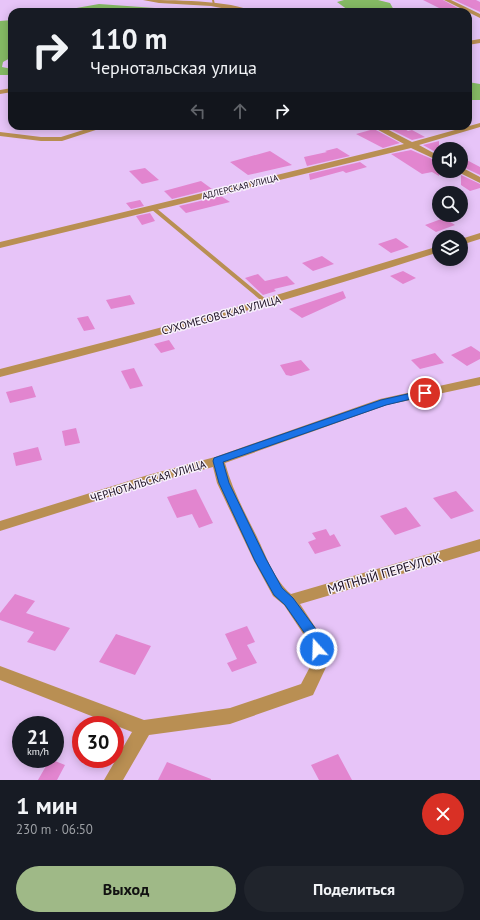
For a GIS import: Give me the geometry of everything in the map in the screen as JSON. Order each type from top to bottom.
[{"type":"street","points":[[146,0],[179,4],[214,2],[236,8]]},
{"type":"street","points":[[447,0],[464,8]]},
{"type":"street","points":[[0,134],[41,139],[62,139],[91,130]]},
{"type":"street","points":[[383,130],[432,155]]},
{"type":"street","name":"АДЛЕРСКАЯ УЛИЦА","points":[[0,245],[411,144],[462,130]]},
{"type":"street","points":[[468,174],[480,180]]},
{"type":"street","points":[[468,240],[480,236]]},
{"type":"street","name":"СУХОМЕСОВСКАЯ УЛИЦА","points":[[0,373],[77,354],[335,283],[432,251]]},
{"type":"street","name":"ЧЕРНОТАЛЬСКАЯ УЛИЦА","points":[[0,526],[32,518],[153,478],[218,461],[384,402],[480,381]]},
{"type":"street","points":[[0,673],[144,728],[230,716],[307,690],[320,663],[313,636],[289,601],[278,592],[250,540],[224,483],[218,461]]},
{"type":"street","name":"МЯТНЫЙ ПЕРЕУЛОК","points":[[289,601],[480,545]]},
{"type":"street","points":[[113,780],[144,728]]},
{"type":"lane","points":[[153,208],[266,302]]},
{"type":"green space","points":[[344,0],[378,0],[390,3],[393,8],[345,8],[337,2]]},
{"type":"green space","points":[[99,4],[155,8],[76,8]]},
{"type":"green space","points":[[8,20],[8,59],[3,62],[2,67],[8,68],[8,75],[0,75],[0,21]]},
{"type":"green space","points":[[472,83],[480,84],[480,100],[472,100]]},
{"type":"building","points":[[423,0],[443,0],[458,8],[439,8]]},
{"type":"building","points":[[454,0],[476,0],[480,2],[480,12]]},
{"type":"building","points":[[376,130],[400,143],[383,148],[356,134]]},
{"type":"building","points":[[392,130],[412,130],[425,137],[412,140]]},
{"type":"building","points":[[432,143],[432,150],[423,145]]},
{"type":"building","points":[[337,148],[350,156],[307,166],[304,157],[327,152],[325,151]]},
{"type":"building","points":[[411,150],[432,159],[432,172],[422,174],[391,154]]},
{"type":"building","points":[[270,151],[292,165],[248,175],[230,162]]},
{"type":"building","points":[[468,161],[480,167],[480,175],[468,169]]},
{"type":"building","points":[[360,162],[367,167],[346,173],[343,171],[310,180],[309,174]]},
{"type":"building","points":[[145,168],[159,180],[142,184],[129,171]]},
{"type":"building","points":[[461,178],[467,178],[480,184],[480,188],[470,191],[468,190],[468,186],[461,185]]},
{"type":"building","points":[[201,181],[212,189],[172,199],[164,191]]},
{"type":"building","points":[[221,196],[230,202],[186,213],[179,206]]},
{"type":"building","points":[[140,200],[144,206],[131,209],[126,203]]},
{"type":"building","points":[[150,213],[155,221],[142,225],[136,216]]},
{"type":"building","points":[[433,222],[450,222],[455,225],[441,230],[433,230],[425,225]]},
{"type":"building","points":[[396,238],[409,247],[391,253],[378,244]]},
{"type":"building","points":[[322,256],[334,264],[313,271],[302,263]]},
{"type":"building","points":[[403,271],[416,278],[403,284],[390,276]]},
{"type":"building","points":[[258,274],[265,281],[287,276],[295,284],[274,289],[276,291],[263,295],[245,278]]},
{"type":"building","points":[[343,291],[346,298],[302,318],[289,309]]},
{"type":"building","points":[[130,295],[135,304],[111,309],[106,300]]},
{"type":"building","points":[[88,316],[95,329],[84,331],[77,318]]},
{"type":"building","points":[[169,340],[175,349],[161,353],[154,344]]},
{"type":"building","points":[[471,346],[480,352],[480,359],[467,366],[451,355]]},
{"type":"building","points":[[435,353],[444,363],[420,369],[411,360]]},
{"type":"building","points":[[301,360],[310,370],[291,376],[286,375],[280,365]]},
{"type":"building","points":[[134,368],[143,386],[130,389],[121,371]]},
{"type":"building","points":[[32,386],[36,397],[10,403],[6,392]]},
{"type":"building","points":[[76,428],[80,443],[65,446],[62,431]]},
{"type":"building","points":[[38,447],[42,460],[16,466],[13,453]]},
{"type":"building","points":[[196,489],[213,523],[199,528],[192,514],[177,518],[167,497]]},
{"type":"building","points":[[456,491],[474,511],[451,519],[433,498]]},
{"type":"building","points":[[406,507],[421,526],[395,535],[380,516]]},
{"type":"building","points":[[326,529],[330,536],[334,534],[341,546],[315,554],[308,542],[316,539],[312,533]]},
{"type":"building","points":[[15,594],[35,601],[26,613],[70,628],[55,651],[27,642],[34,632],[0,620],[0,613]]},
{"type":"building","points":[[247,626],[255,642],[247,645],[257,663],[232,672],[227,663],[237,659],[225,634]]},
{"type":"building","points":[[116,634],[151,646],[135,675],[99,662]]},
{"type":"building","points":[[338,754],[352,780],[319,780],[311,765]]},
{"type":"building","points":[[167,762],[211,779],[211,780],[158,780]]},
{"type":"building","points":[[45,768],[63,768],[57,780],[38,780]]},
{"type":"route","points":[[317,649],[313,636],[289,601],[278,592],[261,561],[224,483],[218,461],[384,402],[425,393]]}]
